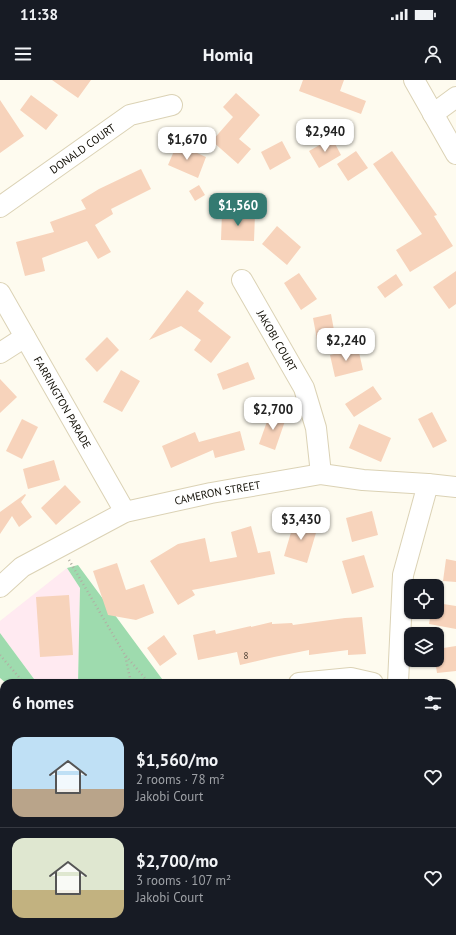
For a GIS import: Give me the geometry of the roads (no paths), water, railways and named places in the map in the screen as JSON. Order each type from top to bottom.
[{"type":"street","points":[[414,80],[456,154]]},
{"type":"street","points":[[433,114],[456,97]]},
{"type":"street","name":"DONALD COURT","points":[[0,207],[130,115],[172,105]]},
{"type":"street","name":"JAKOBI COURT","points":[[242,280],[304,388],[316,428],[321,474]]},
{"type":"street","name":"FARRINGTON PARADE","points":[[0,293],[125,512]]},
{"type":"street","points":[[0,353],[25,337]]},
{"type":"street","name":"CAMERON STREET","points":[[0,587],[22,567],[125,512],[211,493],[321,474],[363,480],[456,487]]},
{"type":"street","points":[[398,679],[403,575],[428,484]]},
{"type":"street","points":[[341,679],[355,679]]}]
